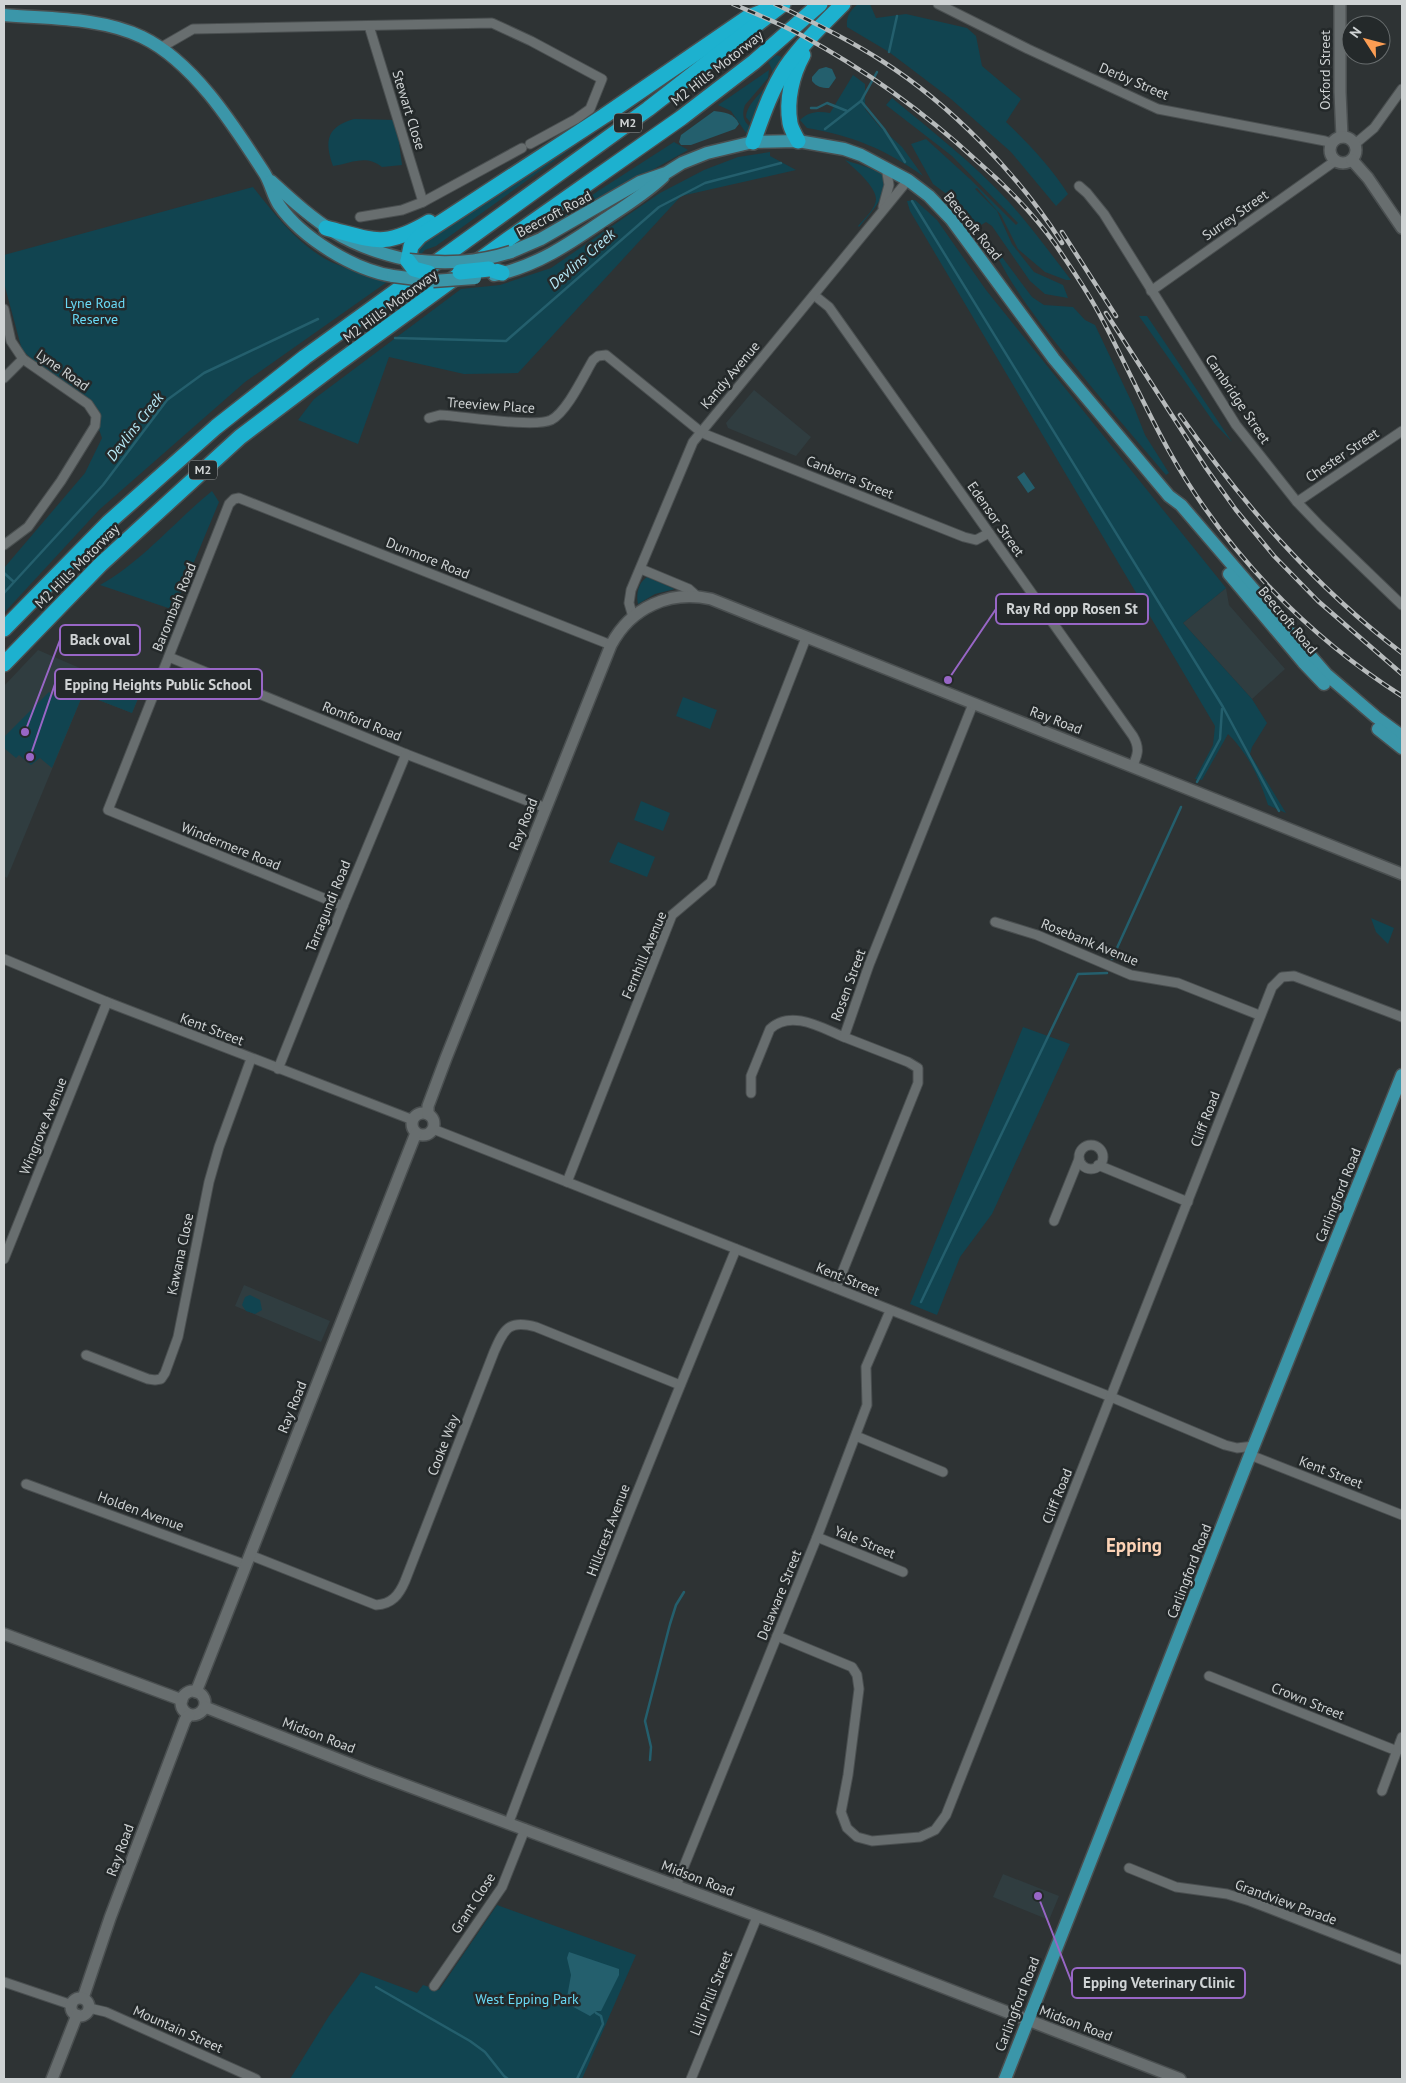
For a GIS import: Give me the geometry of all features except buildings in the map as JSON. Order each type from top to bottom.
[{"type":"highway","name":"M2 Hills Motorway","points":[[4,628],[95,535],[216,427],[305,357],[648,109],[783,4]]},
{"type":"highway","name":"M2","points":[[408,261],[411,246],[420,236],[515,172],[604,116],[748,18],[783,4]]},
{"type":"highway","name":"M2 Hills Motorway","points":[[4,664],[100,564],[240,437],[507,240],[681,118],[754,62],[820,4]]},
{"type":"highway","points":[[753,142],[768,102],[786,68],[813,33],[843,4]]},
{"type":"highway","points":[[798,141],[790,125],[792,84],[796,67],[813,33]]},
{"type":"highway","name":"M2","points":[[326,228],[376,240],[395,239],[420,227],[515,172]]},
{"type":"highway","points":[[408,261],[414,269],[429,272],[495,271]]},
{"type":"main road","name":"Beecroft Road","points":[[4,15],[111,26],[131,32],[160,48],[186,67],[202,85],[266,176],[279,205],[300,228],[340,256],[370,270],[394,276],[434,281],[476,278],[495,271],[534,263],[559,250],[647,192],[666,173]]},
{"type":"main road","name":"Beecroft Road","points":[[266,176],[308,216],[363,248],[408,261],[439,263],[471,262],[511,252],[541,240],[640,182],[666,173],[682,163],[707,153],[753,142],[798,141],[844,149],[886,167],[908,180],[929,196],[951,219],[1054,359],[1169,496],[1181,505],[1326,674],[1376,717],[1402,736]]},
{"type":"main road","name":"Beecroft Road","points":[[1169,496],[1176,512],[1303,662],[1338,696],[1402,748]]},
{"type":"main road","name":"Carlingford Road","points":[[1005,2079],[1402,1075]]},
{"type":"street","name":"Derby Street","points":[[938,4],[1158,109],[1325,141],[1332,144]]},
{"type":"street","name":"Oxford Street","points":[[1340,4],[1342,137]]},
{"type":"street","points":[[160,48],[193,29],[492,23],[531,41],[602,79],[590,109],[576,119],[424,202],[402,210],[360,217]]},
{"type":"street","name":"Stewart Close","points":[[369,26],[424,202]]},
{"type":"street","points":[[1355,144],[1374,128],[1402,89]]},
{"type":"street","points":[[1342,137],[1350,138],[1355,144],[1356,152],[1352,160],[1342,164],[1335,161],[1330,151],[1332,144],[1336,139],[1342,137]]},
{"type":"street","points":[[1352,160],[1368,178],[1402,228]]},
{"type":"street","name":"Surrey Street","points":[[1151,291],[1335,161]]},
{"type":"street","points":[[878,216],[889,185],[886,167]]},
{"type":"street","name":"Kandy Avenue","points":[[633,617],[630,597],[692,442],[908,180]]},
{"type":"street","name":"Cambridge Street","points":[[1079,186],[1104,214],[1236,424],[1297,502],[1344,551],[1402,604]]},
{"type":"street","name":"Edensor Street","points":[[814,295],[829,307],[1134,736],[1138,745],[1138,755],[1132,766]]},
{"type":"street","name":"Lyne Road","points":[[4,309],[11,341],[23,359],[88,404],[96,416],[95,426],[61,482],[28,526],[4,545]]},
{"type":"street","name":"Treeview Place","points":[[430,418],[440,415],[536,423],[552,419],[561,411],[593,360],[602,355],[611,358],[701,432]]},
{"type":"street","points":[[4,378],[23,359]]},
{"type":"street","name":"Chester Street","points":[[1297,502],[1402,431]]},
{"type":"street","name":"Canberra Street","points":[[701,432],[964,537],[976,540],[989,533]]},
{"type":"street","name":"Dunmore Road","points":[[234,499],[239,498],[611,645]]},
{"type":"street","name":"Barombah Road","points":[[108,810],[229,504],[234,499]]},
{"type":"street","name":"Ray Road","points":[[641,569],[689,589],[698,597]]},
{"type":"street","name":"Ray Road","points":[[428,1114],[428,1106],[446,1058],[611,645],[620,630],[633,617],[650,605],[672,597],[698,597],[728,606],[1402,874]]},
{"type":"street","name":"Fernhill Avenue","points":[[567,1182],[672,915],[711,882],[806,638]]},
{"type":"street","name":"Romford Road","points":[[169,657],[406,754],[546,808]]},
{"type":"street","name":"Rosen Street","points":[[836,1288],[920,1076],[918,1068],[908,1062],[844,1037],[869,965],[973,704]]},
{"type":"street","name":"Tarragundi Road","points":[[278,1069],[342,906],[406,754]]},
{"type":"street","name":"Windermere Road","points":[[108,810],[342,906]]},
{"type":"street","name":"Rosebank Avenue","points":[[995,922],[1037,935],[1131,975],[1178,983],[1259,1015]]},
{"type":"street","name":"Kent Street","points":[[4,959],[107,1002],[413,1120]]},
{"type":"street","name":"Cliff Road","points":[[777,1636],[852,1667],[857,1675],[859,1689],[848,1775],[840,1812],[847,1828],[857,1837],[872,1841],[920,1837],[935,1830],[946,1815],[1188,1202],[1259,1015],[1272,987],[1282,977],[1288,976],[1402,1017]]},
{"type":"street","name":"Wingrove Avenue","points":[[4,1259],[107,1002]]},
{"type":"street","points":[[751,1093],[751,1076],[770,1029],[774,1025],[788,1020],[799,1020],[844,1037]]},
{"type":"street","name":"Kawana Close","points":[[86,1355],[148,1379],[161,1379],[165,1372],[178,1336],[209,1182],[219,1147],[252,1058]]},
{"type":"street","points":[[421,1114],[428,1114],[434,1122],[433,1129],[426,1135],[416,1133],[413,1127],[413,1120],[421,1114]]},
{"type":"street","name":"Kent Street","points":[[433,1129],[1111,1397],[1226,1445],[1252,1451],[1402,1515]]},
{"type":"street","name":"Ray Road","points":[[196,1692],[416,1133]]},
{"type":"street","points":[[1054,1221],[1083,1147],[1094,1145],[1102,1153],[1098,1166]]},
{"type":"street","points":[[1079,1159],[1085,1167],[1092,1168],[1098,1166],[1188,1202]]},
{"type":"street","name":"Hillcrest Avenue","points":[[509,1822],[562,1681],[582,1636],[680,1385],[736,1249]]},
{"type":"street","name":"Delaware Street","points":[[676,1886],[856,1436],[867,1405],[866,1368],[890,1311]]},
{"type":"street","name":"Cooke Way","points":[[248,1560],[376,1605],[386,1604],[393,1600],[399,1594],[405,1581],[494,1352],[504,1331],[512,1325],[525,1324],[536,1327],[680,1385]]},
{"type":"street","points":[[856,1436],[943,1472]]},
{"type":"street","name":"Holden Avenue","points":[[26,1484],[248,1560]]},
{"type":"street","name":"Yale Street","points":[[817,1536],[903,1572]]},
{"type":"street","points":[[4,1634],[182,1700]]},
{"type":"street","name":"Crown Street","points":[[1209,1676],[1397,1751]]},
{"type":"street","points":[[196,1692],[204,1699],[204,1707],[200,1713],[189,1715],[183,1710],[182,1700],[186,1694],[196,1692]]},
{"type":"street","name":"Midson Road","points":[[204,1707],[373,1773],[509,1822],[1027,2020],[1162,2076],[1180,2079]]},
{"type":"street","name":"Ray Road","points":[[86,2003],[148,1816],[185,1720],[189,1715]]},
{"type":"street","points":[[1382,1791],[1402,1737]]},
{"type":"street","name":"Grant Close","points":[[434,1986],[502,1887],[525,1829]]},
{"type":"street","name":"Grandview Parade","points":[[1129,1868],[1176,1887],[1227,1894],[1250,1901],[1402,1960]]},
{"type":"street","name":"Lilli Pilli Street","points":[[691,2079],[757,1917]]},
{"type":"street","points":[[4,1982],[74,2010],[85,2014],[86,2003],[74,2000],[74,2010],[52,2079]]},
{"type":"street","name":"Mountain Street","points":[[86,2003],[256,2079]]},
{"type":"shaded area","points":[[826,67],[832,69],[836,78],[829,88],[819,87],[812,81],[812,77],[819,69]]},
{"type":"shaded area","points":[[714,111],[732,115],[739,124],[735,129],[691,145],[681,145],[679,142],[681,135]]},
{"type":"shaded area","points":[[754,390],[811,437],[796,456],[728,428],[726,423]]},
{"type":"shaded area","points":[[1024,472],[1035,488],[1028,493],[1017,477]]},
{"type":"shaded area","points":[[1226,588],[1229,605],[1285,669],[1252,699],[1183,623]]},
{"type":"shaded area","points":[[38,650],[140,694],[132,713],[83,694],[7,878],[4,876],[4,686]]},
{"type":"shaded area","points":[[244,1285],[330,1321],[321,1342],[235,1306]]},
{"type":"shaded area","points":[[1003,1874],[1059,1896],[1049,1920],[993,1897]]},
{"type":"shaded area","points":[[569,1952],[619,1969],[619,1975],[601,2011],[597,2011],[590,2016],[566,2003],[571,1975],[567,1958]]},
{"type":"green space","points":[[858,4],[870,4],[876,18],[906,14],[967,28],[976,36],[982,66],[1021,99],[1006,122],[1039,156],[1068,194],[1056,206],[1011,152],[951,99],[889,52],[847,27],[849,14]]},
{"type":"green space","points":[[776,55],[782,57],[752,125],[746,117],[748,109],[768,83],[772,70],[768,62]]},
{"type":"green space","points":[[769,70],[768,78],[745,105],[744,119],[753,129],[746,133],[731,111],[718,105]]},
{"type":"green space","points":[[853,75],[865,84],[865,109],[880,127],[902,147],[923,176],[882,151],[839,135],[807,128],[800,120],[814,112],[830,113]]},
{"type":"green space","points":[[892,98],[967,161],[1009,202],[1071,280],[1045,272],[1018,249],[1001,215],[977,188],[975,189],[997,211],[1012,244],[1034,272],[1063,285],[1068,298],[1045,294],[1030,281],[992,226],[986,222],[981,225],[979,230],[952,198],[933,184],[911,144],[926,139],[1016,225],[1018,223],[952,156],[886,105]]},
{"type":"green space","points":[[354,119],[396,120],[402,165],[382,167],[376,163],[364,160],[333,166],[329,149],[330,136],[338,126]]},
{"type":"green space","points":[[585,136],[583,140],[436,246],[425,250],[419,256],[415,255],[423,241]]},
{"type":"green space","points":[[674,142],[688,150],[535,236],[598,191]]},
{"type":"green space","points":[[770,152],[770,156],[796,170],[681,196],[518,373],[464,374],[389,357],[358,444],[298,420],[314,399],[461,289],[500,285],[551,268],[660,193],[704,170],[738,157]]},
{"type":"green space","points":[[845,160],[873,169],[885,179],[885,186],[879,201],[859,227],[874,207],[875,193],[866,180]]},
{"type":"green space","name":"Lyne Road Reserve","points":[[253,187],[288,229],[319,255],[338,265],[387,282],[245,382],[99,510],[4,613],[4,568],[85,473],[102,438],[94,415],[22,350],[4,283],[4,255]]},
{"type":"green space","points":[[915,200],[937,220],[986,290],[1226,588],[1183,623],[1252,699],[1267,723],[1252,747],[1250,754],[1286,813],[1268,805],[1261,786],[1242,749],[1228,734],[1202,780],[1195,779],[1213,745],[1215,726],[910,211],[907,201]]},
{"type":"green space","points":[[990,241],[1032,297],[1044,305],[1073,307],[1085,320],[1095,325],[1134,407],[1145,435],[1169,473],[1166,475],[1046,331],[1015,288]]},
{"type":"green space","points":[[1139,316],[1147,316],[1232,442],[1215,424]]},
{"type":"green space","points":[[212,491],[219,502],[174,610],[100,585],[145,553]]},
{"type":"green space","points":[[647,577],[675,589],[655,594],[638,604],[638,589]]},
{"type":"green space","points":[[67,672],[90,677],[139,696],[132,713],[83,694],[52,768],[40,758],[31,765],[19,755],[16,758],[4,748],[4,737],[49,692],[59,700],[75,683],[71,679],[58,692],[53,688]]},
{"type":"green space","points":[[683,697],[717,710],[710,729],[676,716]]},
{"type":"green space","points":[[641,801],[670,813],[663,831],[634,820]]},
{"type":"green space","points":[[618,842],[655,857],[647,877],[609,862]]},
{"type":"green space","points":[[1371,918],[1394,928],[1388,944],[1376,932]]},
{"type":"green space","points":[[1023,1027],[1070,1044],[992,1214],[960,1257],[937,1315],[910,1304]]},
{"type":"green space","points":[[250,1295],[260,1300],[262,1310],[255,1314],[246,1311],[242,1305],[245,1297]]},
{"type":"green space","name":"West Epping Park","points":[[497,1905],[636,1955],[582,2079],[290,2079],[329,2016],[361,1972],[417,1993],[423,1985],[439,1990]]},
{"type":"waterway","name":"Devlins Creek","points":[[889,52],[897,16]]},
{"type":"waterway","name":"Devlins Creek","points":[[825,129],[861,101],[877,72]]},
{"type":"waterway","points":[[861,101],[884,129],[905,162]]},
{"type":"waterway","points":[[811,108],[817,108],[827,103],[847,111]]},
{"type":"waterway","name":"Devlins Creek","points":[[395,338],[506,341],[659,207],[705,183],[781,163]]},
{"type":"waterway","points":[[912,201],[1223,707],[1279,811]]},
{"type":"waterway","name":"Devlins Creek","points":[[4,593],[103,485],[167,400],[204,373],[318,319]]},
{"type":"waterway","points":[[4,573],[14,582]]},
{"type":"waterway","points":[[1197,782],[1220,739],[1222,709]]},
{"type":"waterway","points":[[1112,959],[1181,807]]},
{"type":"waterway","points":[[921,1302],[1078,974],[1107,973]]},
{"type":"waterway","points":[[650,1760],[651,1747],[645,1721],[670,1624],[676,1605],[684,1592]]},
{"type":"waterway","points":[[376,1987],[470,2041],[485,2052],[508,2079]]},
{"type":"waterway","points":[[577,2079],[603,2024],[601,2016],[596,2013]]},
{"type":"railway","points":[[733,4],[801,35],[848,62],[893,92],[957,143],[1018,200],[1055,244],[1086,290],[1169,451],[1215,523],[1270,588],[1301,618],[1333,646],[1402,696]]},
{"type":"railway","points":[[775,4],[869,53],[933,98],[1004,167],[1045,217],[1062,243]]},
{"type":"railway","points":[[1062,232],[1116,316]]},
{"type":"railway","points":[[1106,313],[1206,468],[1236,510],[1274,556],[1318,601],[1402,674]]},
{"type":"railway","points":[[1180,415],[1229,481],[1282,543],[1339,600],[1402,653]]},
{"type":"place","name":"Ray Rd opp Rosen St","points":[[948,680]]},
{"type":"place","name":"Back oval","points":[[25,732]]},
{"type":"place","name":"Epping Heights Public School","points":[[30,757]]},
{"type":"place","name":"Epping Veterinary Clinic","points":[[1038,1896]]},
{"type":"district","name":"Epping","points":[[1134,1545]]}]
